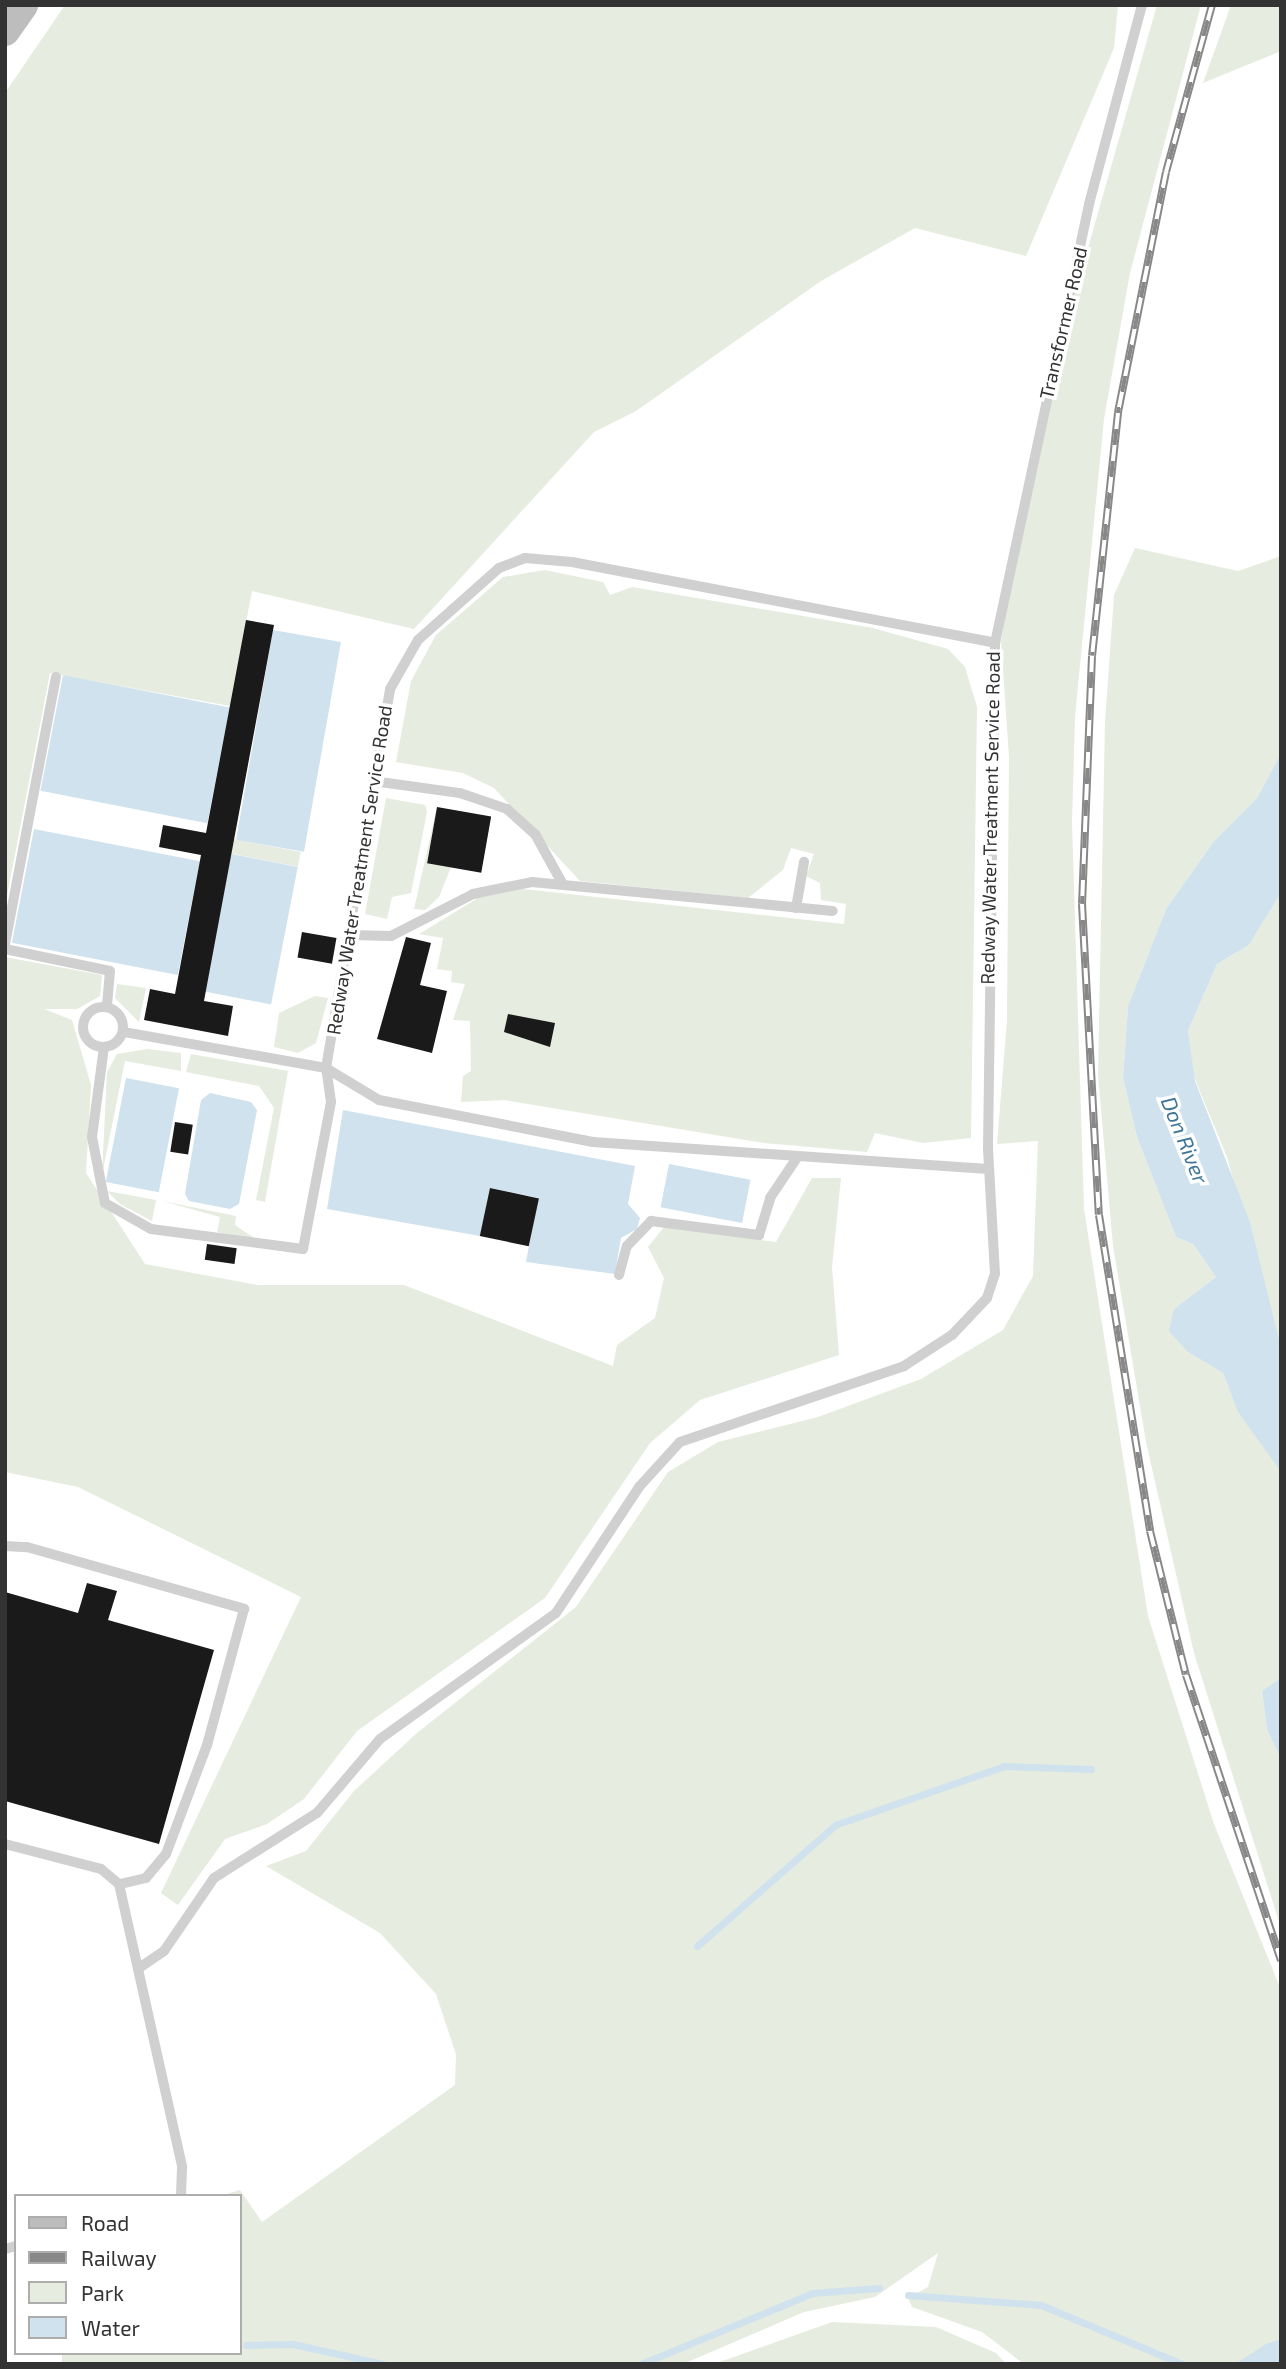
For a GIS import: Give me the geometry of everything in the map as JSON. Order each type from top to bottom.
[{"type":"main road","points":[[5,31],[23,5]]},
{"type":"lane","name":"Transformer Road","points":[[995,643],[1089,204],[1142,5]]},
{"type":"lane","name":"Redway Water Treatment Service Road","points":[[104,1047],[92,1137],[105,1203],[150,1229],[297,1252],[307,1243],[331,1102],[326,1068],[351,935],[387,701],[406,655],[494,572],[525,558],[995,643],[988,1169],[995,1274],[979,1310],[904,1366],[680,1442],[639,1487],[555,1613],[380,1738],[317,1813],[214,1878],[164,1951],[139,1968]]},
{"type":"lane","points":[[56,677],[5,946],[110,971],[107,1006]]},
{"type":"lane","points":[[373,781],[460,793],[507,808],[535,834],[562,883]]},
{"type":"lane","points":[[796,908],[804,862]]},
{"type":"lane","points":[[351,935],[391,936],[495,887],[562,883],[833,911]]},
{"type":"lane","points":[[123,1032],[118,1013],[107,1006],[93,1009],[83,1026],[86,1039],[104,1047],[123,1032],[326,1068],[379,1100],[593,1142],[988,1169]]},
{"type":"lane","points":[[620,1275],[627,1246],[651,1221],[759,1235],[771,1198],[798,1156]]},
{"type":"lane","points":[[5,1546],[27,1547],[244,1609],[206,1745],[166,1854],[146,1878],[119,1884]]},
{"type":"lane","points":[[5,1844],[101,1869],[119,1884],[182,2167],[181,2194]]},
{"type":"green space","points":[[65,5],[1118,5],[1114,48],[1026,256],[915,228],[821,281],[636,411],[594,432],[414,629],[252,591],[230,706],[50,673],[5,906],[5,93]]},
{"type":"green space","points":[[1157,5],[1201,5],[1130,273],[1104,419],[1075,717],[1072,823],[1084,1209],[1148,1616],[1214,1824],[1281,1990],[1281,2339],[1235,2364],[1024,2364],[982,2332],[912,2307],[908,2298],[928,2287],[938,2253],[875,2297],[804,2312],[683,2364],[62,2364],[62,2355],[242,2355],[242,2194],[227,2194],[240,2190],[262,2222],[455,2085],[456,2054],[436,1994],[380,1933],[266,1866],[306,1851],[354,1791],[417,1733],[576,1607],[668,1472],[718,1442],[818,1417],[921,1379],[1003,1330],[1033,1276],[1038,1141],[997,1144],[1007,1020],[1009,757],[1001,641],[1040,417]]},
{"type":"green space","points":[[1231,5],[1281,5],[1281,51],[1203,83]]},
{"type":"green space","points":[[1135,548],[1238,571],[1281,556],[1281,753],[1257,798],[1214,841],[1166,909],[1128,1006],[1123,1078],[1137,1137],[1176,1237],[1193,1244],[1216,1277],[1174,1309],[1188,1352],[1223,1373],[1238,1411],[1281,1472],[1281,1678],[1262,1692],[1267,1730],[1281,1759],[1281,1928],[1194,1653],[1146,1442],[1113,1246],[1098,1075],[1105,722],[1114,595]]},
{"type":"green space","points":[[545,570],[603,582],[610,595],[632,587],[873,628],[948,649],[965,667],[977,707],[971,1138],[923,1143],[875,1133],[867,1152],[764,1143],[504,1100],[461,1102],[463,1076],[471,1071],[470,1021],[453,1020],[465,984],[451,982],[452,971],[437,969],[443,938],[419,934],[478,898],[523,889],[844,924],[846,904],[821,900],[820,883],[806,876],[814,854],[791,848],[783,870],[748,898],[580,881],[494,788],[463,773],[396,762],[411,681],[436,635],[503,577]]},
{"type":"green space","points":[[386,798],[425,805],[427,812],[411,893],[392,897],[387,919],[365,914]]},
{"type":"green space","points":[[437,807],[427,862],[451,867],[439,897],[425,910],[414,909]]},
{"type":"green space","points":[[234,839],[301,852],[298,867],[231,854]]},
{"type":"green space","points":[[1281,893],[1281,1354],[1227,1157],[1194,1077],[1188,1031],[1217,964],[1249,945]]},
{"type":"green space","points":[[5,957],[102,975],[100,996],[77,1009],[44,1009],[72,1020],[91,1085],[86,1173],[145,1264],[258,1285],[404,1285],[613,1366],[617,1345],[655,1318],[664,1278],[648,1247],[664,1227],[776,1242],[812,1178],[841,1178],[832,1267],[839,1355],[700,1400],[650,1443],[545,1598],[357,1731],[304,1799],[267,1824],[225,1839],[178,1905],[161,1893],[301,1597],[78,1487],[5,1472]]},
{"type":"green space","points":[[117,984],[146,988],[139,1022],[115,998]]},
{"type":"green space","points":[[315,996],[328,998],[316,1043],[298,1053],[274,1047],[279,1013]]},
{"type":"green space","points":[[147,1049],[181,1053],[181,1071],[125,1061],[102,1175],[107,1072],[117,1054]]},
{"type":"green space","points":[[191,1054],[288,1071],[265,1202],[256,1200],[274,1108],[259,1086],[186,1072]]},
{"type":"green space","points":[[107,1191],[156,1200],[152,1221],[120,1204]]},
{"type":"green space","points":[[162,1201],[236,1216],[235,1225],[257,1240],[217,1232],[220,1217]]},
{"type":"green space","points":[[832,2322],[936,2327],[996,2353],[1006,2364],[714,2364]]},
{"type":"water","points":[[273,630],[341,642],[304,852],[236,840]]},
{"type":"water","points":[[63,675],[230,707],[207,823],[40,791]]},
{"type":"water","name":"Don River","points":[[1281,753],[1281,893],[1249,945],[1217,964],[1188,1031],[1195,1081],[1250,1222],[1281,1348],[1281,1472],[1238,1412],[1223,1373],[1188,1352],[1169,1331],[1174,1309],[1216,1277],[1193,1244],[1176,1237],[1137,1137],[1123,1078],[1128,1006],[1166,909],[1214,841],[1257,798]]},
{"type":"water","points":[[34,829],[200,861],[178,975],[12,943]]},
{"type":"water","points":[[231,854],[298,867],[271,1004],[204,991]]},
{"type":"water","points":[[126,1078],[179,1088],[159,1192],[106,1182]]},
{"type":"water","points":[[210,1093],[251,1102],[257,1110],[239,1204],[230,1209],[189,1201],[185,1194],[201,1100]]},
{"type":"water","points":[[343,1110],[635,1166],[628,1204],[640,1218],[637,1229],[621,1238],[615,1274],[526,1262],[538,1198],[491,1188],[480,1236],[327,1209]]},
{"type":"water","points":[[669,1164],[750,1180],[742,1223],[661,1207]]},
{"type":"water","points":[[1281,1678],[1281,1759],[1267,1730],[1262,1691]]},
{"type":"water","points":[[1281,2339],[1281,2364],[1235,2364],[1266,2344]]},
{"type":"building","points":[[246,620],[274,625],[204,1001],[233,1006],[228,1036],[144,1020],[150,989],[175,994],[201,855],[159,847],[163,825],[206,833]]},
{"type":"building","points":[[437,807],[491,817],[481,873],[427,863]]},
{"type":"building","points":[[302,932],[336,938],[332,964],[297,958]]},
{"type":"building","points":[[406,937],[431,943],[420,985],[447,991],[432,1053],[377,1039]]},
{"type":"building","points":[[508,1014],[555,1023],[550,1047],[504,1032]]},
{"type":"building","points":[[175,1122],[193,1125],[188,1154],[170,1152]]},
{"type":"building","points":[[490,1188],[539,1198],[529,1246],[480,1236]]},
{"type":"building","points":[[207,1244],[237,1248],[234,1264],[205,1260]]},
{"type":"building","points":[[87,1583],[117,1591],[108,1620],[214,1650],[159,1844],[5,1801],[5,1592],[78,1613]]},
{"type":"waterway","points":[[697,1946],[835,1825],[1004,1766],[1091,1769]]},
{"type":"waterway","points":[[641,2364],[812,2293],[879,2288]]},
{"type":"waterway","points":[[908,2295],[1041,2305],[1182,2364]]},
{"type":"waterway","points":[[246,2345],[293,2344],[383,2364]]},
{"type":"railway","points":[[1212,5],[1166,172],[1118,413],[1092,656],[1082,904],[1099,1215],[1150,1531],[1186,1675],[1281,1961]]}]
